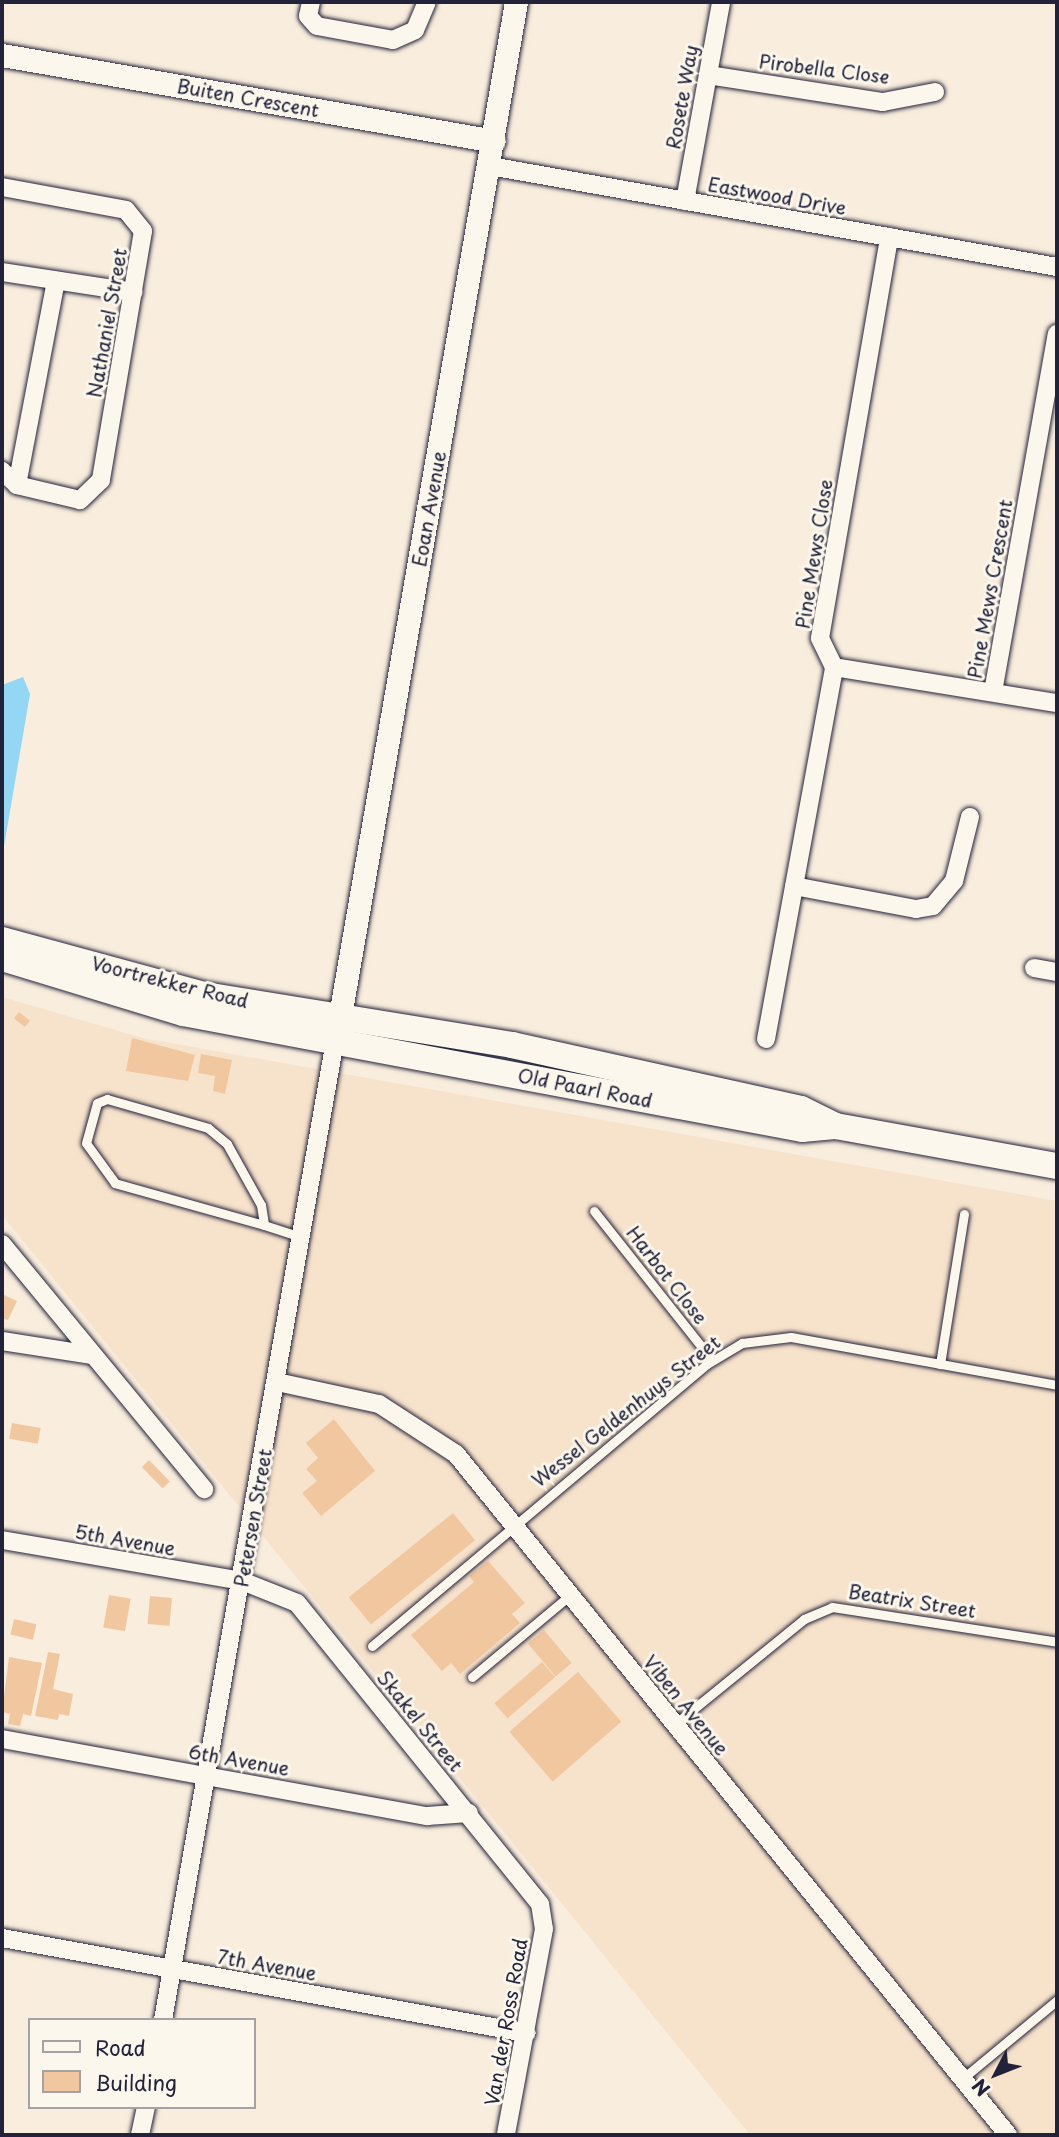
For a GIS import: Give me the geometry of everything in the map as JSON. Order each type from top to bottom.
[{"type":"main road","name":"Voortrekker Road","points":[[2,940],[204,995],[340,1015]]},
{"type":"main road","name":"Voortrekker Road","points":[[2,958],[119,998],[335,1041]]},
{"type":"main road","name":"Old Paarl Road","points":[[340,1015],[801,1109],[836,1126]]},
{"type":"main road","name":"Old Paarl Road","points":[[335,1041],[802,1129],[836,1126],[1057,1166]]},
{"type":"street","points":[[312,2],[308,16],[317,26],[393,40],[415,30],[427,2]]},
{"type":"street","name":"Eoan Avenue","points":[[340,1015],[490,166],[516,2]]},
{"type":"street","name":"Rosete Way","points":[[685,201],[721,2]]},
{"type":"street","name":"Buiten Crescent","points":[[2,55],[494,141]]},
{"type":"street","name":"Pirobella Close","points":[[708,75],[883,102],[935,92]]},
{"type":"street","name":"Eastwood Drive","points":[[490,166],[1057,267]]},
{"type":"street","name":"Nathaniel Street","points":[[2,187],[126,210],[143,231],[97,488],[80,500],[18,485]]},
{"type":"street","name":"Pine Mews Close","points":[[834,667],[820,638],[889,237]]},
{"type":"street","points":[[2,272],[133,292]]},
{"type":"street","points":[[18,485],[56,281]]},
{"type":"street","name":"Pine Mews Crescent","points":[[834,667],[993,692],[1057,334]]},
{"type":"street","points":[[2,471],[18,485]]},
{"type":"street","points":[[766,1039],[834,667]]},
{"type":"street","points":[[993,692],[1057,703]]},
{"type":"street","points":[[794,887],[916,909],[933,906],[954,881],[970,817]]},
{"type":"street","points":[[1034,968],[1057,972]]},
{"type":"street","name":"Petersen Street","points":[[163,2018],[303,1238],[340,1015]]},
{"type":"street","points":[[2,1244],[204,1489]]},
{"type":"street","points":[[2,1341],[91,1355]]},
{"type":"street","name":"Viben Avenue","points":[[277,1382],[355,1397],[421,1426],[456,1454],[1008,2135]]},
{"type":"street","name":"5th Avenue","points":[[2,1540],[242,1581]]},
{"type":"street","name":"Skakel Street","points":[[242,1581],[297,1602],[534,1894],[544,1915]]},
{"type":"street","name":"6th Avenue","points":[[2,1739],[427,1816],[469,1813]]},
{"type":"street","name":"Van der Ross Road","points":[[506,2135],[526,2033],[544,1915]]},
{"type":"street","name":"7th Avenue","points":[[2,1938],[526,2033]]},
{"type":"street","points":[[141,2135],[146,2109]]},
{"type":"lane","points":[[264,1225],[257,1197],[218,1135],[193,1121],[107,1099],[97,1104],[86,1143],[115,1183],[303,1238]]},
{"type":"lane","name":"Harbot Close","points":[[594,1212],[712,1360]]},
{"type":"lane","points":[[940,1364],[964,1214]]},
{"type":"lane","name":"Wessel Geldenhuys Street","points":[[372,1646],[513,1524],[712,1360],[743,1343],[774,1337],[1057,1385]]},
{"type":"lane","points":[[472,1677],[570,1595]]},
{"type":"lane","name":"Beatrix Street","points":[[675,1724],[804,1619],[832,1607],[1057,1642]]},
{"type":"lane","points":[[962,2079],[1057,2000]]},
{"type":"shaded area","points":[[2,997],[143,1038],[1057,1201],[1057,2135],[750,2135],[2,1215]]},
{"type":"water","points":[[23,677],[30,694],[2,858],[2,685]]},
{"type":"building","points":[[19,1012],[30,1021],[25,1027],[14,1018]]},
{"type":"building","points":[[132,1038],[195,1055],[188,1081],[126,1071]]},
{"type":"building","points":[[201,1054],[232,1060],[225,1094],[213,1091],[215,1076],[198,1073]]},
{"type":"building","points":[[2,1294],[17,1301],[8,1320],[2,1318]]},
{"type":"building","points":[[334,1419],[375,1471],[321,1516],[302,1493],[317,1481],[306,1469],[318,1458],[306,1443]]},
{"type":"building","points":[[12,1423],[41,1428],[38,1444],[9,1439]]},
{"type":"building","points":[[149,1460],[170,1482],[163,1489],[142,1467]]},
{"type":"building","points":[[453,1513],[475,1540],[371,1625],[349,1597]]},
{"type":"building","points":[[488,1561],[525,1603],[512,1614],[520,1623],[460,1674],[451,1663],[442,1671],[411,1635],[474,1582],[469,1576]]},
{"type":"building","points":[[109,1595],[131,1599],[125,1631],[103,1627]]},
{"type":"building","points":[[150,1596],[172,1598],[169,1626],[148,1624]]},
{"type":"building","points":[[14,1619],[36,1624],[33,1640],[10,1635]]},
{"type":"building","points":[[544,1630],[572,1663],[556,1676],[528,1643]]},
{"type":"building","points":[[48,1652],[60,1654],[53,1689],[73,1694],[69,1716],[59,1714],[58,1720],[35,1716]]},
{"type":"building","points":[[9,1657],[42,1663],[31,1716],[23,1714],[20,1726],[8,1724],[10,1714],[2,1712]]},
{"type":"building","points":[[542,1662],[555,1677],[508,1718],[494,1703]]},
{"type":"building","points":[[578,1672],[621,1722],[553,1782],[509,1732]]}]
